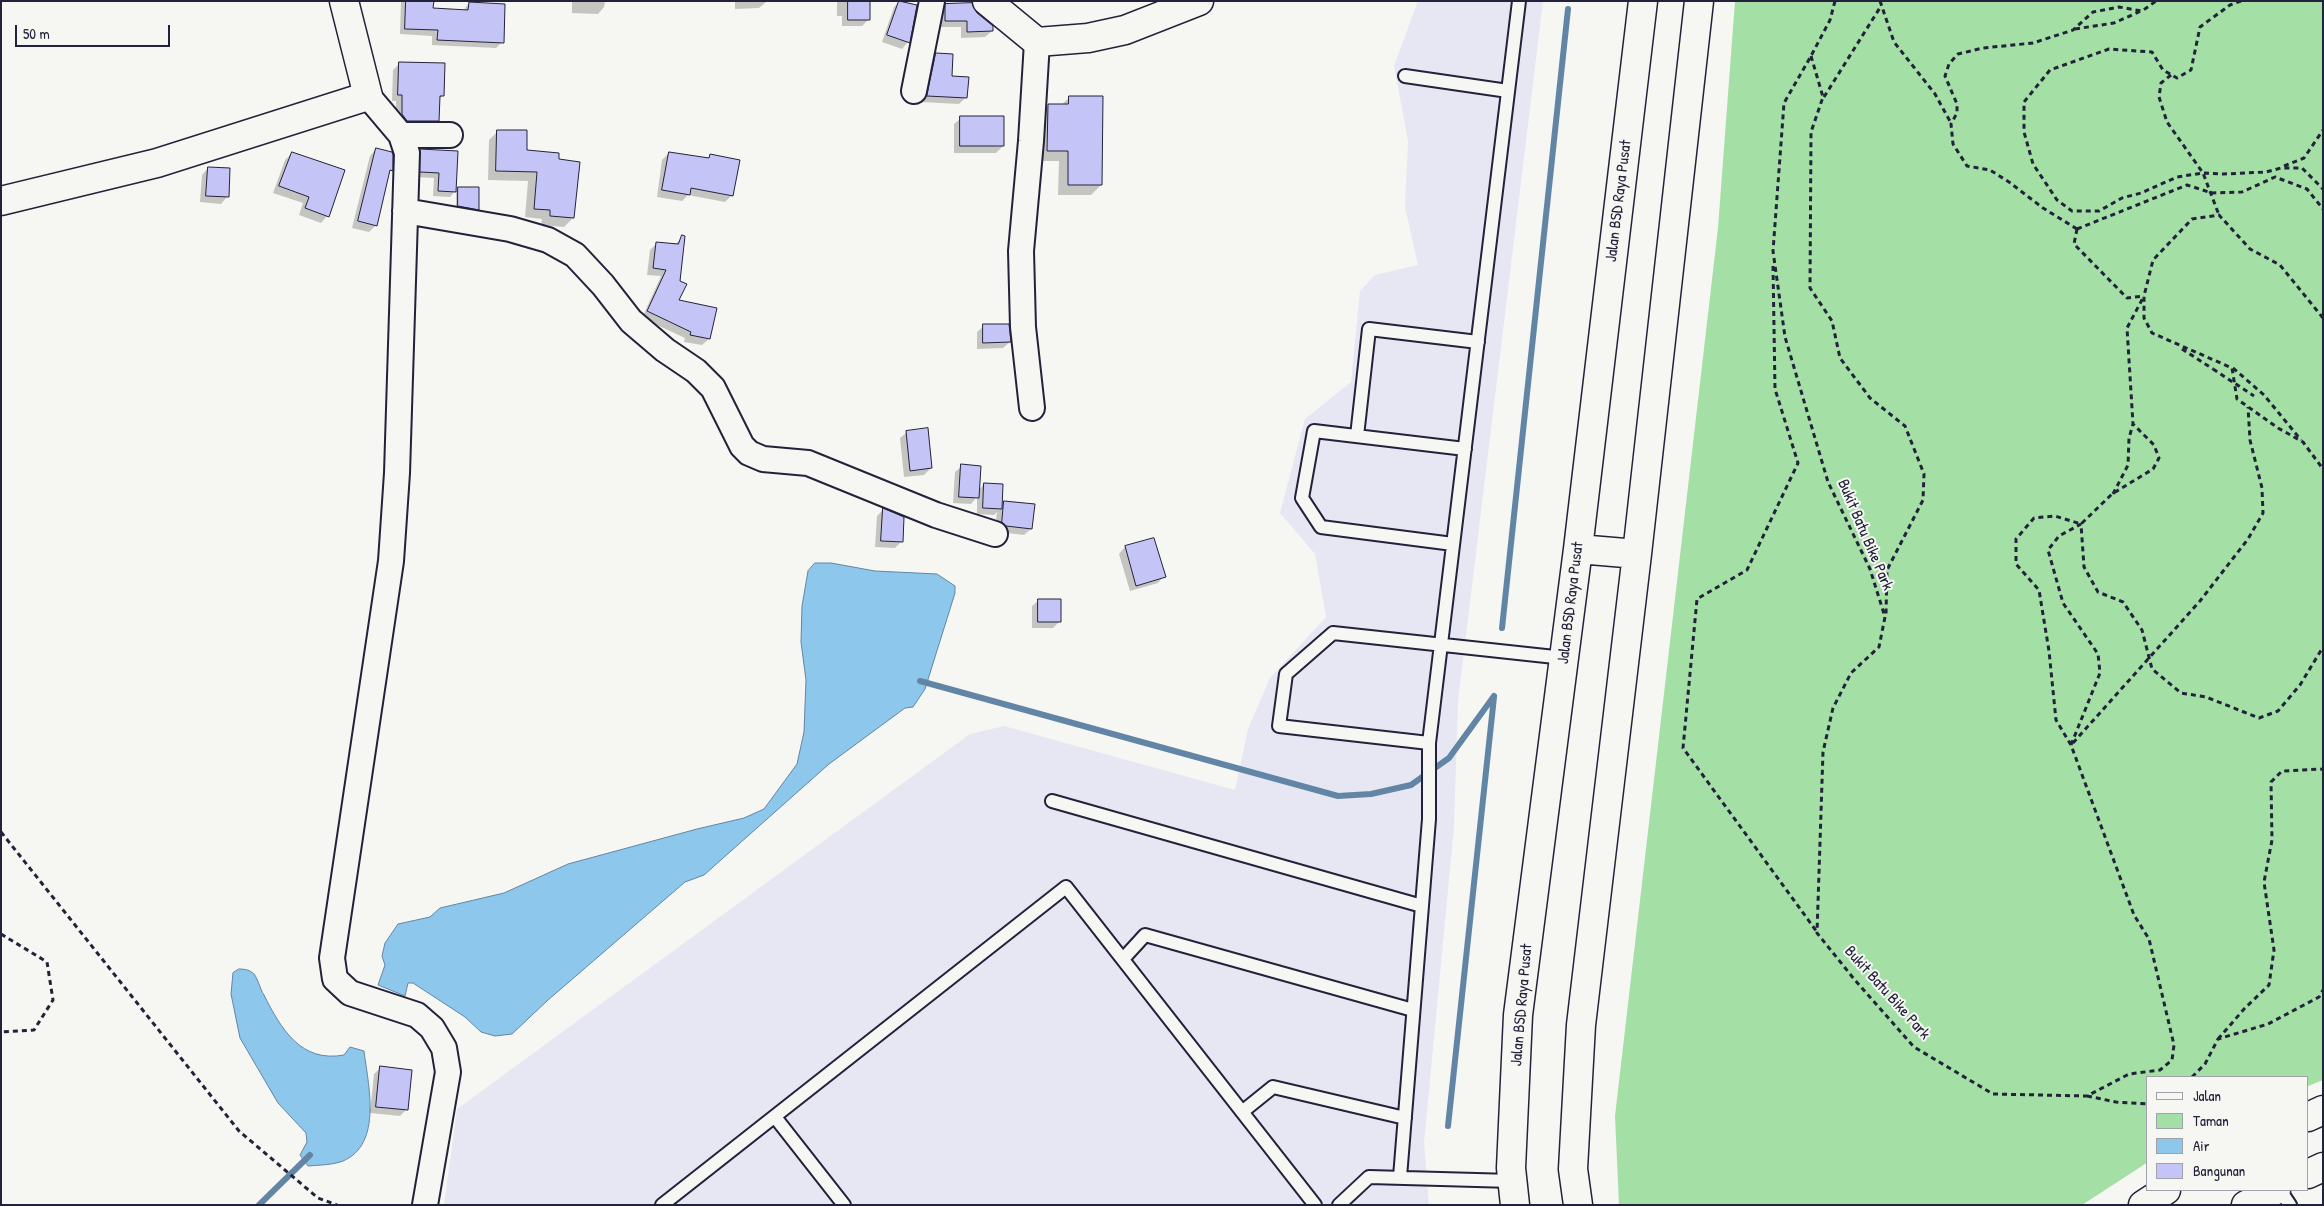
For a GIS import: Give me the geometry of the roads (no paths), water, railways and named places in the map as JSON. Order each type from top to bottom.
[{"type":"main road","points":[[1,201],[157,163],[368,96],[344,1]]},
{"type":"main road","points":[[987,1],[1037,42],[1088,38],[1125,30],[1199,1]]},
{"type":"main road","name":"Jalan BSD Raya Pusat","points":[[1513,1193],[1511,1168],[1518,1015],[1578,549],[1643,1]]},
{"type":"main road","points":[[1578,1205],[1573,1169],[1581,1025],[1637,554],[1699,1]]},
{"type":"main road","points":[[1578,549],[1637,554]]},
{"type":"main road","points":[[2309,1117],[2323,1110]]},
{"type":"main road","points":[[2309,1174],[2323,1167]]},
{"type":"main road","points":[[2143,1205],[2164,1191]]},
{"type":"main road","points":[[2246,1205],[2274,1191]]},
{"type":"street","points":[[914,91],[932,1]]},
{"type":"street","points":[[1032,408],[1023,327],[1021,251],[1031,141],[1037,42]]},
{"type":"street","points":[[368,96],[402,136],[407,153],[397,473],[391,561],[332,958],[335,979],[350,993],[416,1015],[432,1028],[444,1048],[448,1072],[425,1205]]},
{"type":"street","points":[[402,136],[450,135]]},
{"type":"street","points":[[405,211],[510,229],[548,240],[575,255],[631,321],[665,350],[696,371],[713,388],[742,446],[749,453],[763,459],[785,459],[808,463],[936,515],[995,534]]},
{"type":"lane","points":[[1400,1177],[1429,819],[1429,743],[1519,1]]},
{"type":"lane","points":[[1405,76],[1508,91]]},
{"type":"lane","points":[[1357,436],[1369,329],[1478,342]]},
{"type":"lane","points":[[1453,544],[1321,527],[1302,498],[1314,431],[1464,449]]},
{"type":"lane","points":[[1429,743],[1279,726],[1286,674],[1333,633],[1564,658]]},
{"type":"lane","points":[[1052,801],[1422,906]]},
{"type":"lane","points":[[662,1205],[1066,887],[1315,1205]]},
{"type":"lane","points":[[1123,959],[1145,935],[1414,1010]]},
{"type":"lane","points":[[1242,1112],[1273,1087],[1405,1118]]},
{"type":"lane","points":[[776,1117],[844,1205]]},
{"type":"lane","points":[[1339,1205],[1369,1177],[1400,1177],[1513,1193]]},
{"type":"lane","points":[[2281,1191],[2290,1205]]},
{"type":"water","points":[[815,563],[831,563],[875,571],[937,574],[955,586],[955,593],[925,689],[913,707],[905,708],[829,764],[704,875],[685,882],[548,1000],[512,1034],[495,1036],[481,1032],[465,1017],[413,983],[408,983],[405,996],[378,985],[385,965],[382,956],[385,943],[398,924],[430,917],[440,908],[504,893],[568,864],[744,818],[764,809],[797,764],[804,732],[806,680],[801,642],[802,606],[808,571]]},
{"type":"water","points":[[239,969],[247,970],[254,974],[285,1031],[304,1048],[316,1054],[329,1056],[344,1055],[350,1047],[364,1051],[370,1096],[368,1127],[364,1141],[356,1153],[343,1161],[308,1166],[300,1155],[307,1142],[306,1133],[278,1103],[240,1038],[231,994],[233,973]]},
{"type":"waterway","points":[[1502,628],[1568,9]]},
{"type":"waterway","points":[[920,681],[1338,796],[1371,794],[1411,785],[1449,758],[1494,696]]},
{"type":"waterway","points":[[1448,1126],[1494,697]]},
{"type":"waterway","points":[[259,1205],[310,1155]]}]
